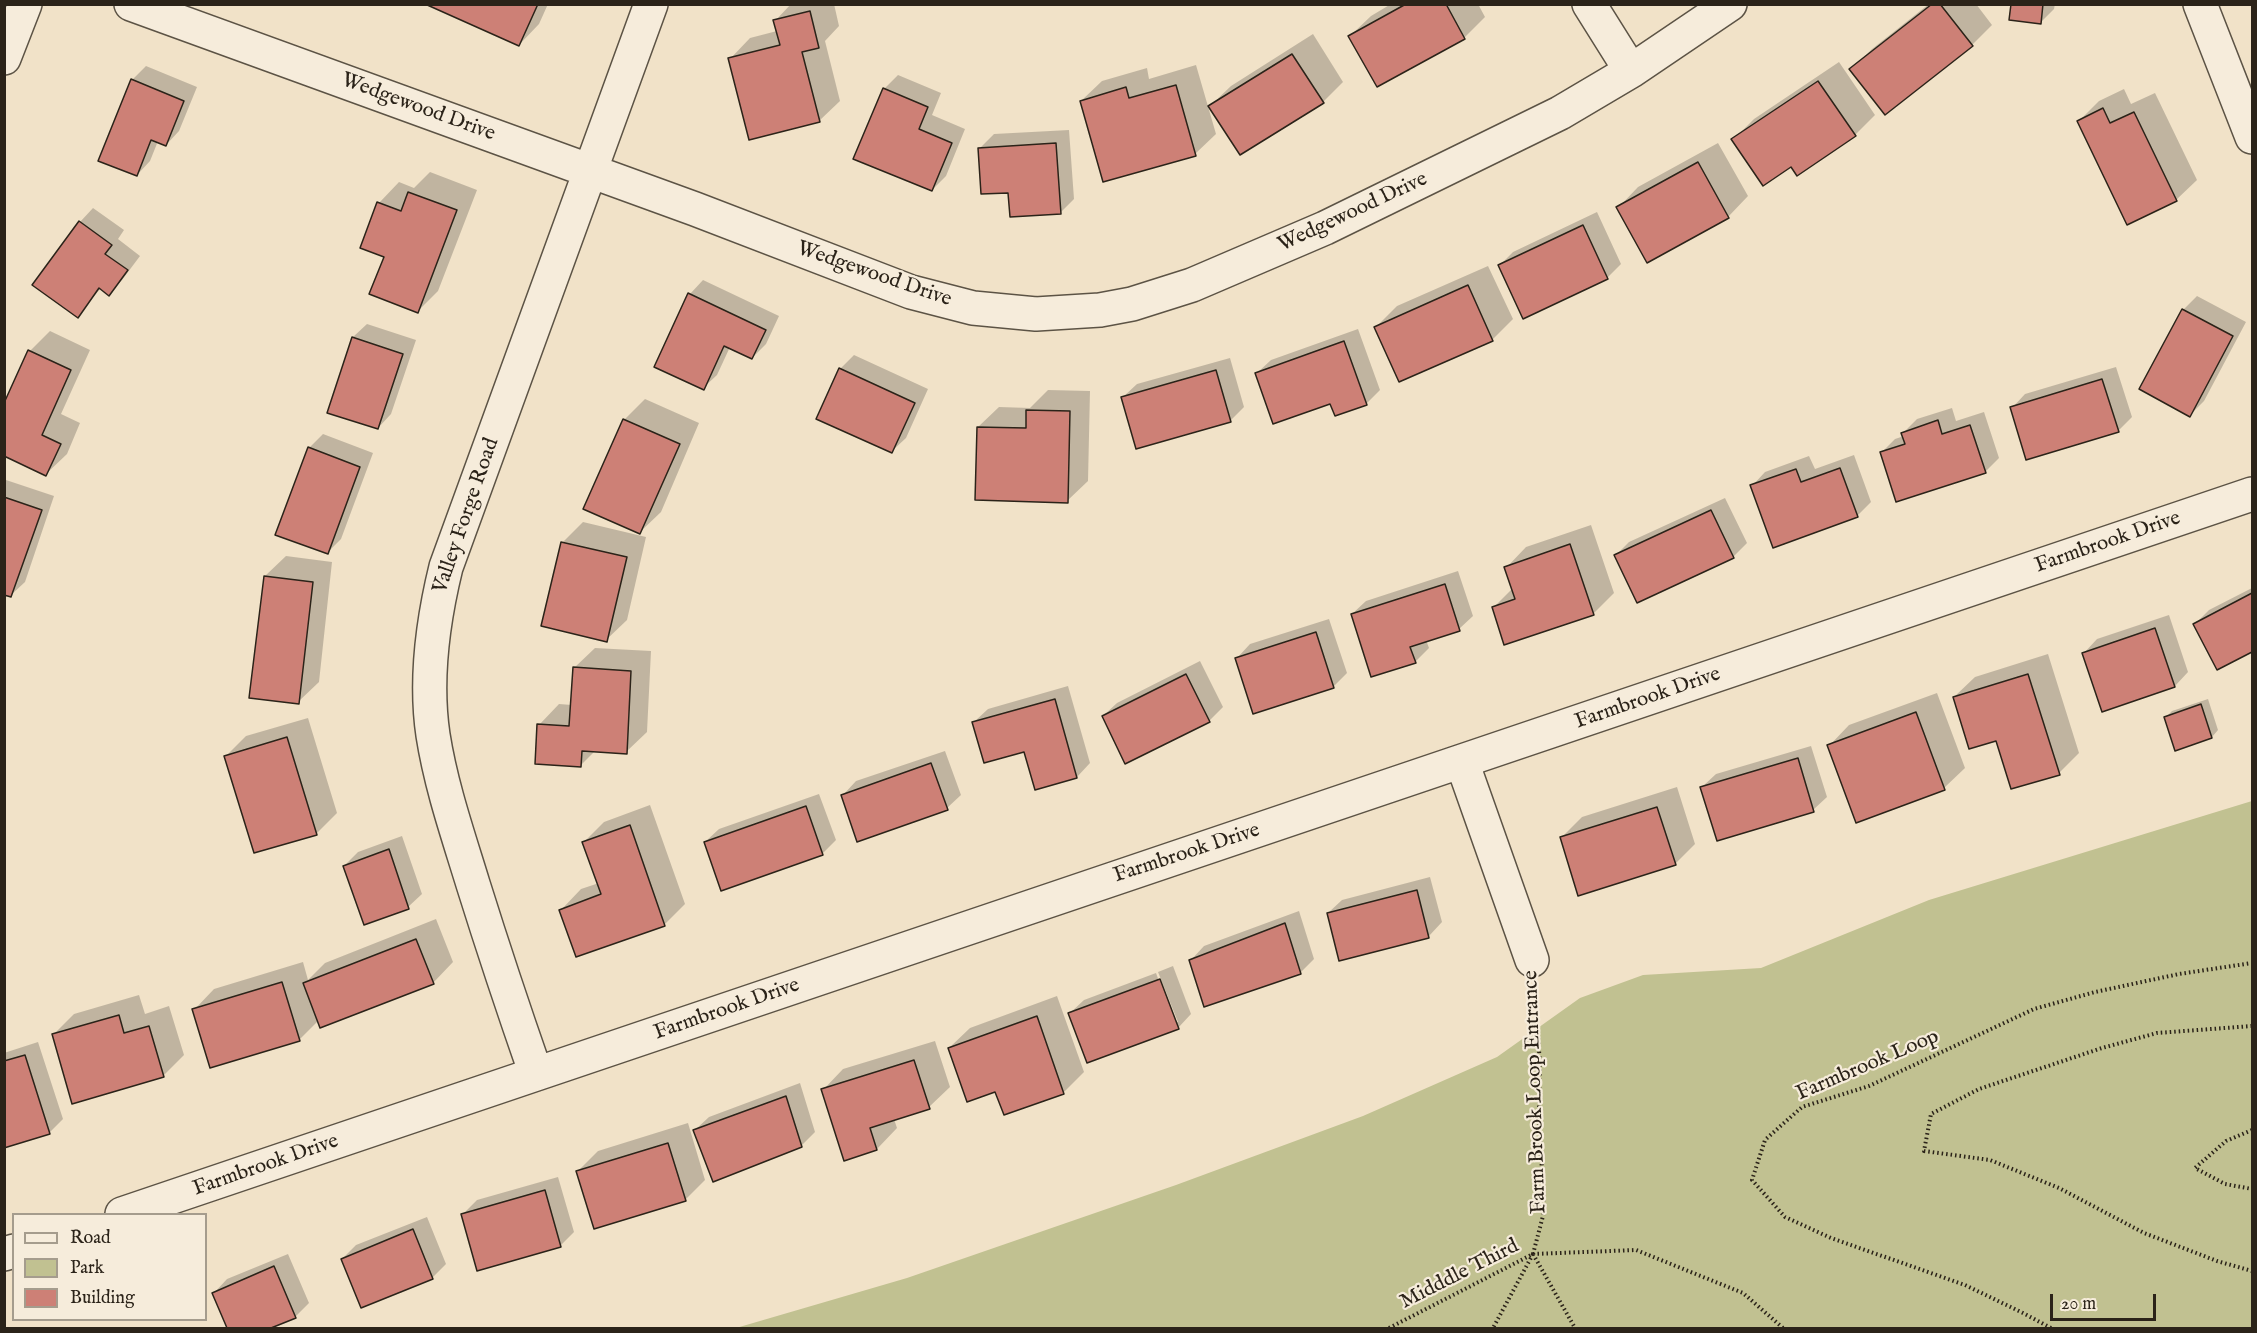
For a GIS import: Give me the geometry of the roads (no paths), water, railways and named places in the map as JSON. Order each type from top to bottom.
[{"type":"street","points":[[4,58],[25,4]]},
{"type":"street","name":"Wedgewood Drive","points":[[131,4],[695,209],[911,291],[973,308],[1036,314],[1100,310],[1132,304],[1192,285],[1325,228],[1560,113],[1631,71],[1730,4]]},
{"type":"street","name":"Valley Forge Road","points":[[536,1074],[445,794],[433,733],[430,666],[438,600],[446,567],[651,4]]},
{"type":"street","points":[[1589,4],[1631,71]]},
{"type":"street","points":[[2200,4],[2253,137]]},
{"type":"street","name":"Farmbrook Drive","points":[[128,1213],[2253,494]]},
{"type":"street","name":"Farm Brook Loop Entrance","points":[[1462,762],[1532,960]]}]
